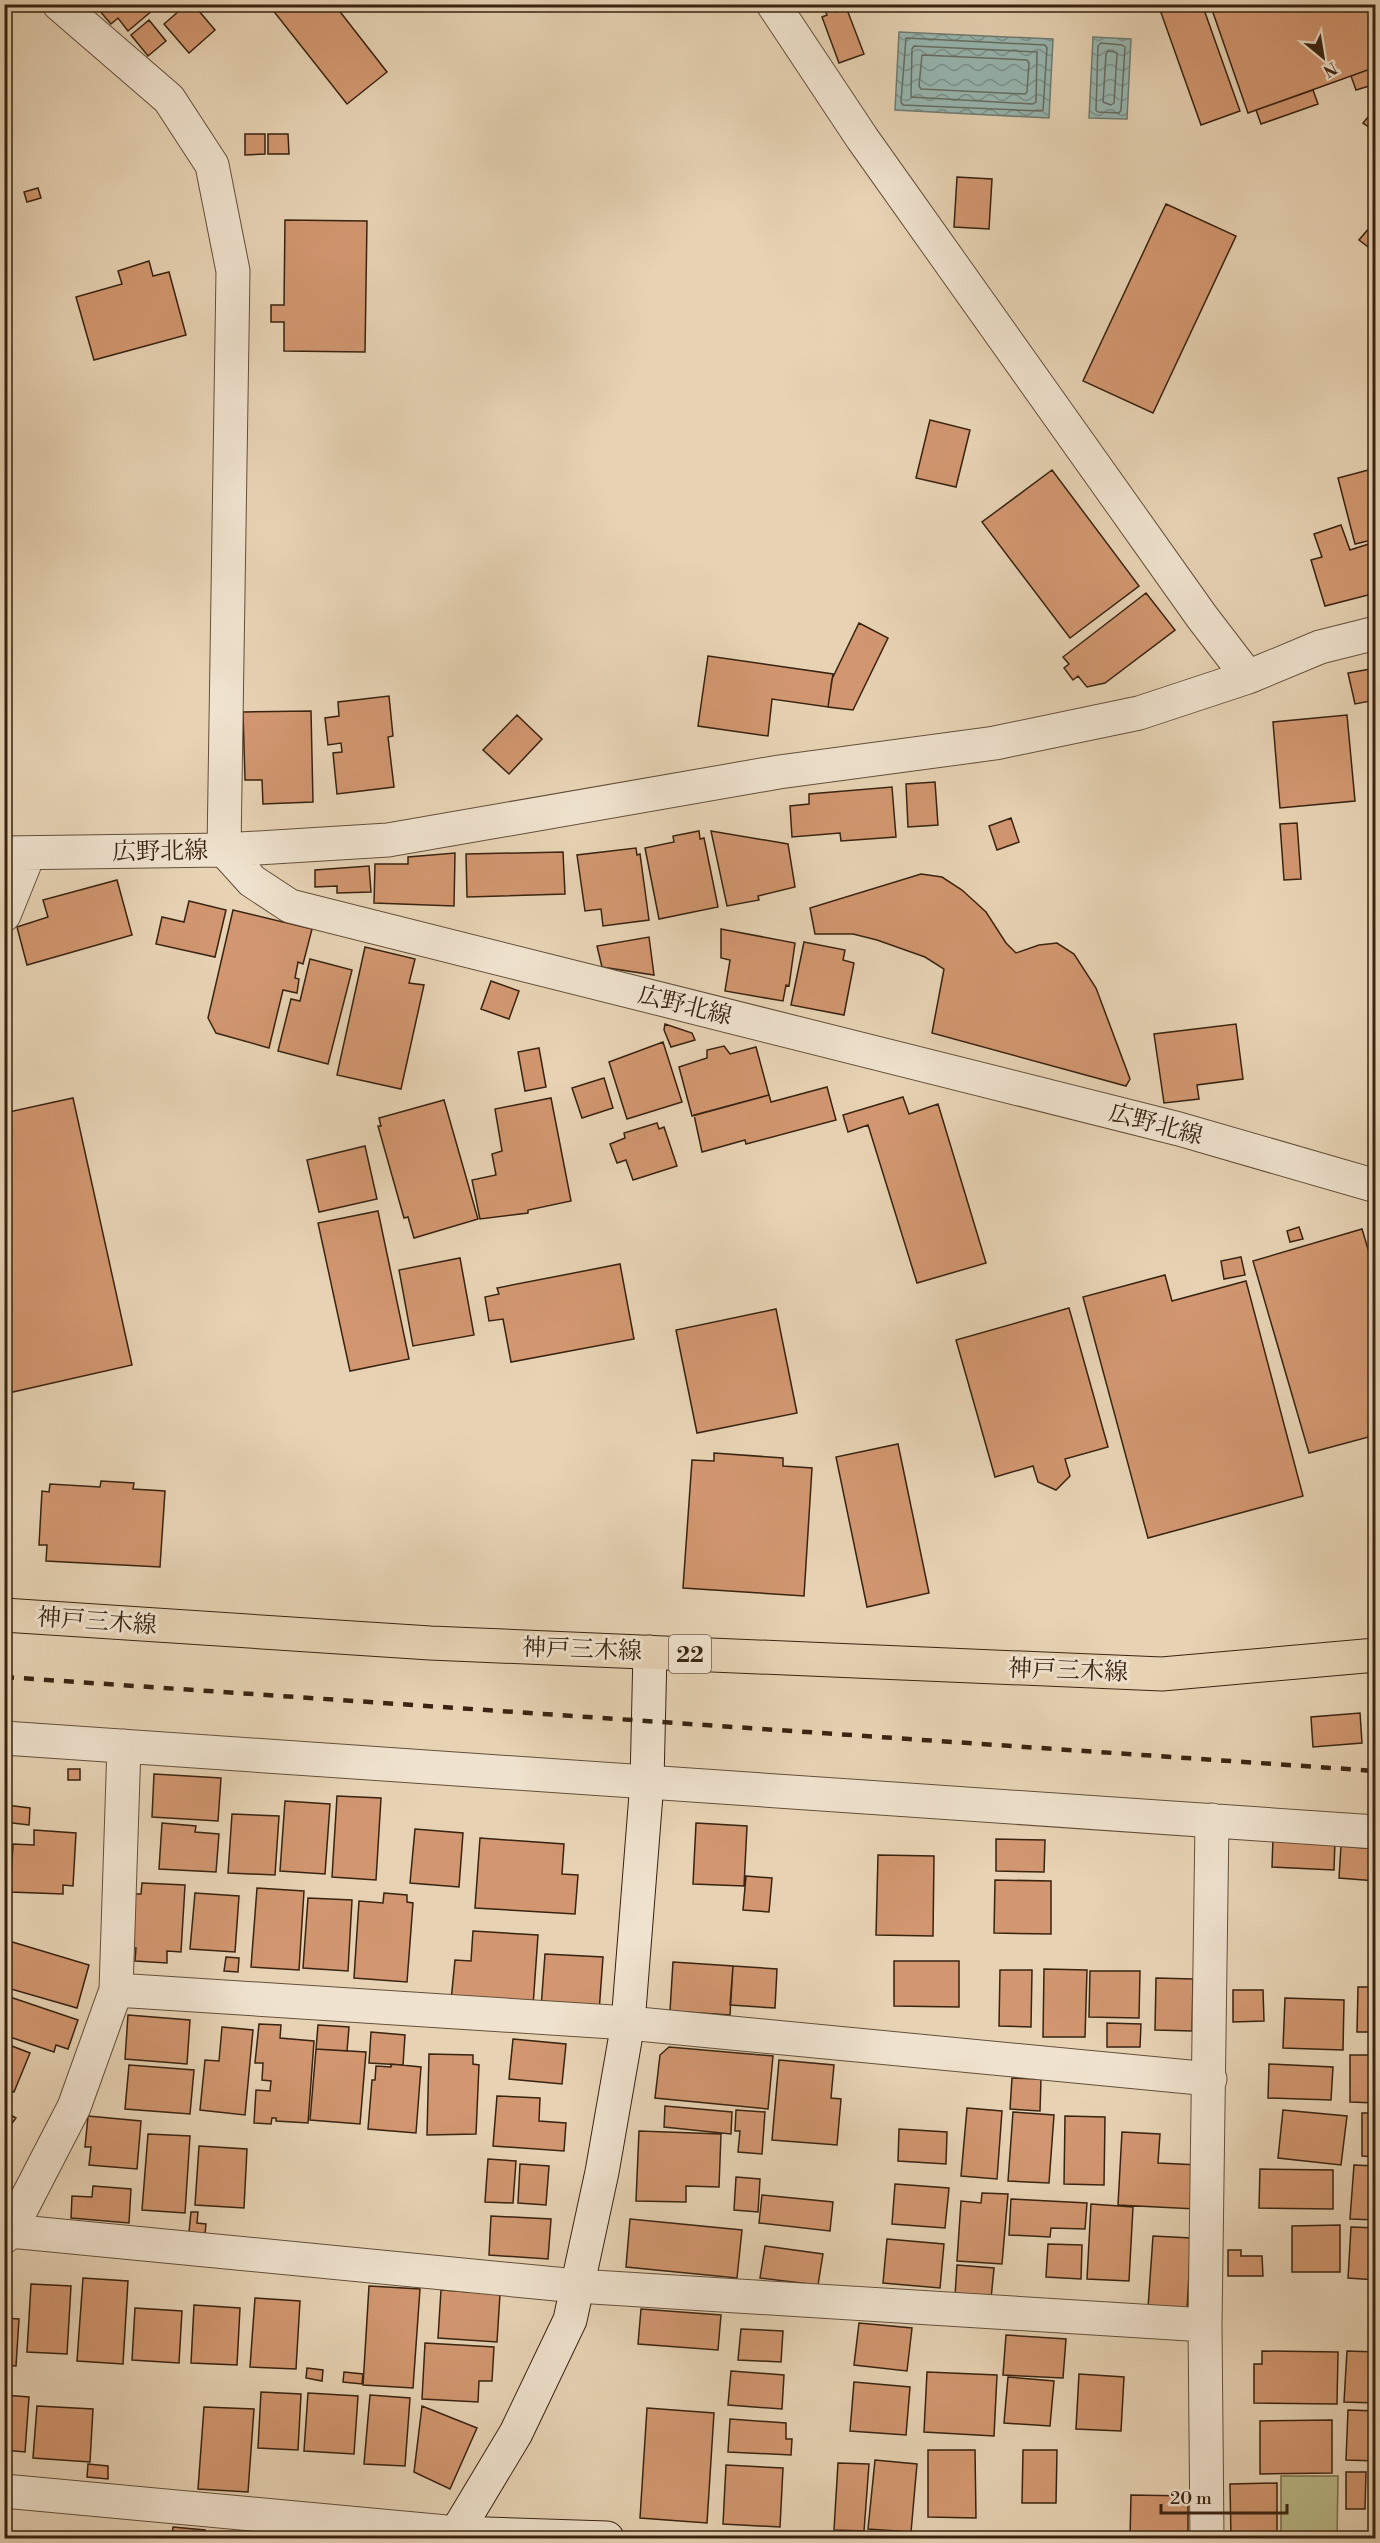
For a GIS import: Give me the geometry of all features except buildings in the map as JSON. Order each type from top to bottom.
[{"type":"main road","name":"神戸三木線","points":[[4,1615],[430,1643],[1162,1674],[1376,1655]]},
{"type":"street","points":[[59,4],[169,99],[212,165],[233,271],[224,850],[388,840],[779,772],[995,743],[1139,713],[1248,677],[1320,647],[1376,633]]},
{"type":"street","points":[[773,4],[862,138],[1202,617],[1248,677]]},
{"type":"street","name":"広野北線","points":[[17,853],[224,850],[252,881],[290,906],[1168,1126],[1376,1186]]},
{"type":"street","points":[[4,915],[17,853]]},
{"type":"street","points":[[455,2536],[516,2433],[570,2320],[602,2172],[628,2022],[646,1782],[650,1652]]},
{"type":"street","points":[[4,1738],[1376,1832]]},
{"type":"street","points":[[124,1746],[117,1990],[74,2107],[7,2234],[577,2286],[1205,2325]]},
{"type":"street","points":[[1207,2538],[1205,2325],[1212,1820]]},
{"type":"street","points":[[117,1990],[628,2022],[1210,2079]]},
{"type":"street","points":[[4,2491],[455,2536],[607,2538]]},
{"type":"green space","points":[[1281,2476],[1338,2476],[1337,2538],[1281,2538]]},
{"type":"water","points":[[899,32],[1053,39],[1049,118],[895,110]]},
{"type":"water","points":[[1093,37],[1131,39],[1127,119],[1089,118]]},
{"type":"railway","points":[[4,1677],[1376,1771]]}]
